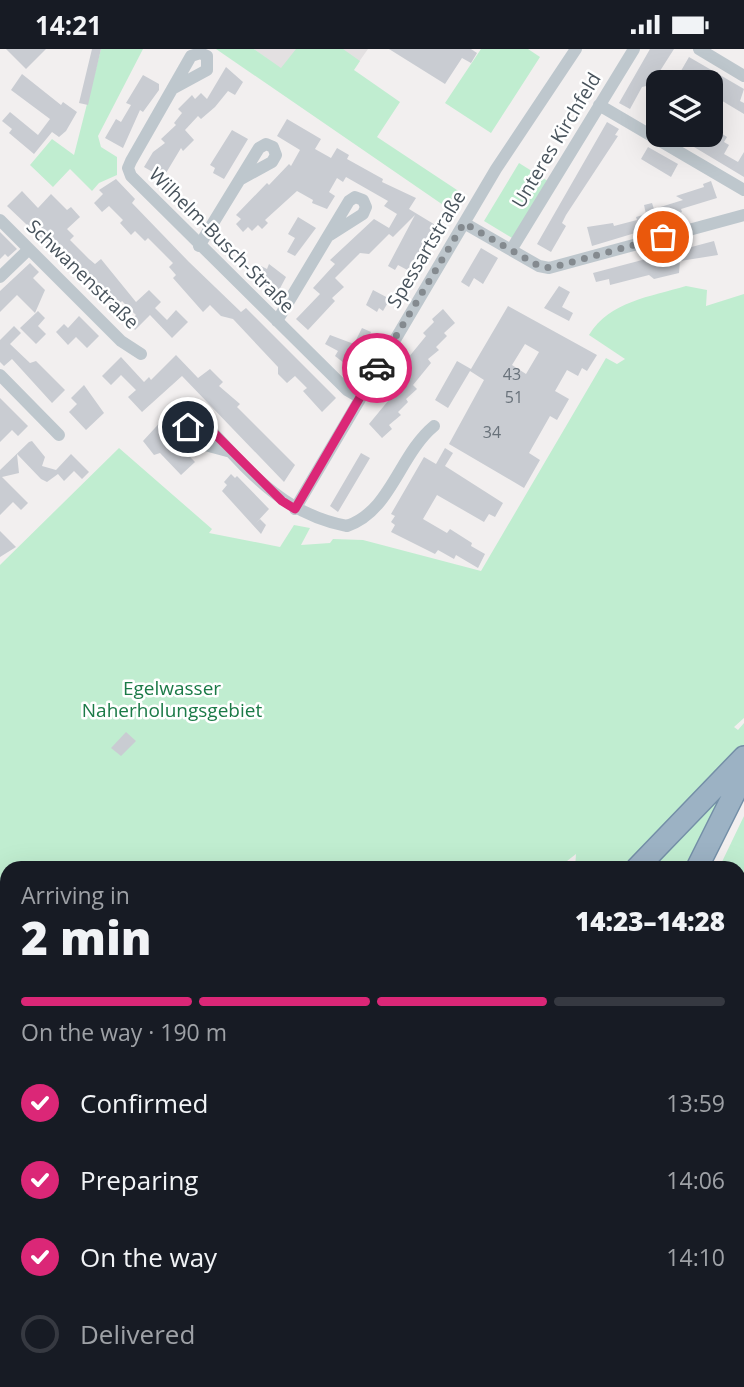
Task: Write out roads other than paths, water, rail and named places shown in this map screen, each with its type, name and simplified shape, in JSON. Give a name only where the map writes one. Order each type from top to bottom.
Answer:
[{"type":"highway","points":[[644,861],[744,757]]},
{"type":"highway","points":[[700,861],[744,774]]},
{"type":"highway","points":[[715,861],[744,803]]},
{"type":"street","name":"Spessartstraße","points":[[295,509],[464,223],[576,49]]},
{"type":"street","name":"Unteres Kirchfeld","points":[[511,250],[634,49]]},
{"type":"street","points":[[699,49],[744,76]]},
{"type":"street","name":"Wilhelm-Busch-Straße","points":[[173,89],[128,168],[131,176],[347,390],[359,397]]},
{"type":"street","points":[[599,105],[744,190]]},
{"type":"street","points":[[199,246],[241,179]]},
{"type":"street","points":[[464,223],[539,266],[556,268],[744,215]]},
{"type":"street","name":"Schwanenstraße","points":[[0,220],[121,341],[141,354]]},
{"type":"street","points":[[277,321],[330,235]]},
{"type":"street","points":[[0,277],[29,249]]},
{"type":"street","points":[[0,375],[59,435]]},
{"type":"street","points":[[231,451],[282,501],[327,523],[347,527],[374,512],[418,439],[434,426]]},
{"type":"park label","name":"Egelwasser Naherholungsgebiet","points":[[172,699]]}]
